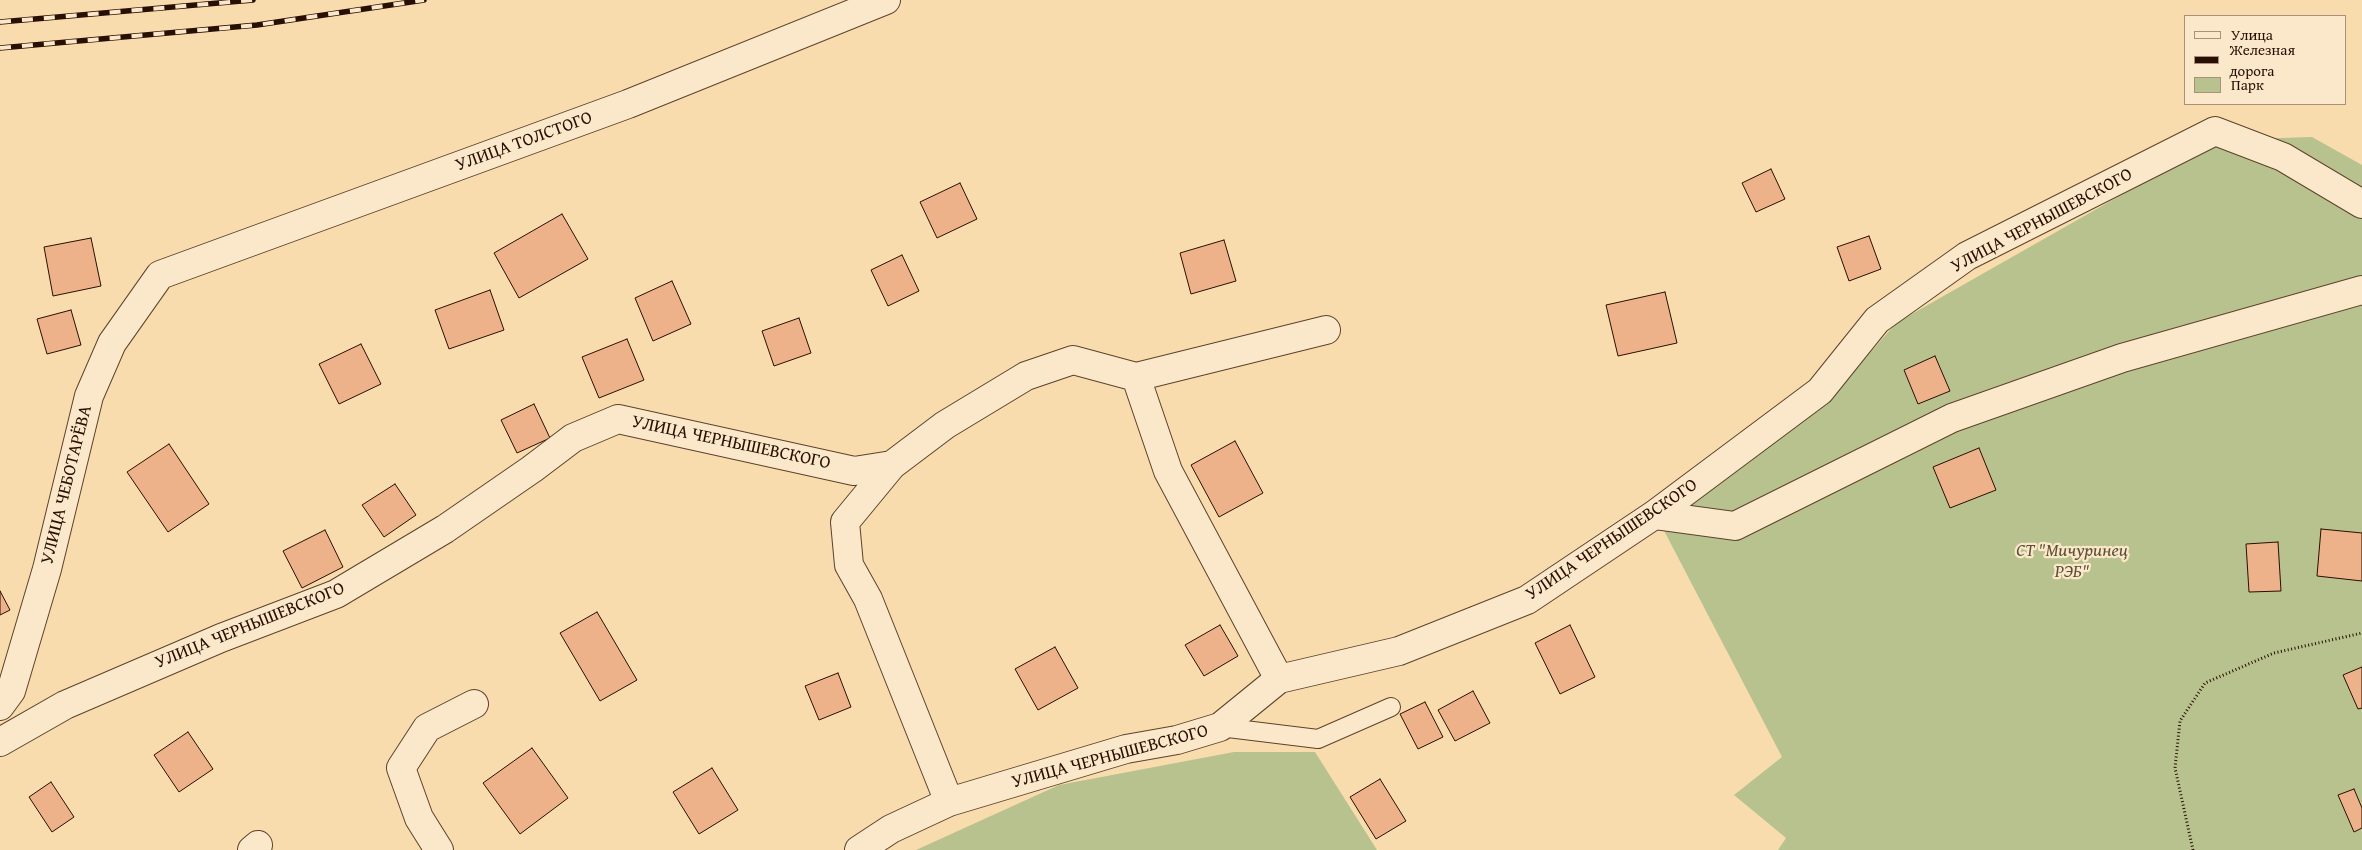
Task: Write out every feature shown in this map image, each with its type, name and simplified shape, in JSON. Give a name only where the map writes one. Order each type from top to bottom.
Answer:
[{"type":"street","name":"УЛИЦА ТОЛСТОГО","points":[[160,275],[628,104],[886,0]]},
{"type":"street","name":"УЛИЦА ЧЕРНЫШЕВСКОГО","points":[[859,850],[891,829],[949,802],[1126,749],[1177,740],[1220,727],[1279,679],[1399,651],[1527,600],[1654,515],[1820,390],[1877,320],[1967,256],[2215,131],[2283,157],[2362,204]]},
{"type":"street","name":"УЛИЦА ЧЕБОТАРЁВА","points":[[0,706],[11,691],[47,569],[89,396],[112,343],[160,275]]},
{"type":"street","points":[[1654,515],[1735,526],[1952,418],[2122,358],[2362,290]]},
{"type":"street","name":"УЛИЦА ЧЕРНЫШЕВСКОГО","points":[[0,742],[65,704],[220,638],[336,594],[445,529],[532,469],[573,438],[618,419],[854,470],[892,465],[945,425],[1026,376],[1073,360],[1136,377],[1326,330]]},
{"type":"street","points":[[1136,377],[1168,471],[1279,679]]},
{"type":"street","points":[[892,465],[845,522],[849,565],[868,599],[949,802]]},
{"type":"street","points":[[439,850],[419,818],[401,768],[427,728],[474,704]]},
{"type":"lane","points":[[1220,727],[1318,739],[1391,706]]},
{"type":"path","points":[[2193,850],[2174,768],[2180,721],[2205,683],[2274,653],[2362,633]]},
{"type":"green space","name":"СТ \"Мичуринец РЭБ\"","points":[[2312,137],[2362,165],[2362,850],[1778,850],[1786,838],[1734,795],[1782,757],[1659,521],[1824,406],[1896,323],[2218,140]]},
{"type":"green space","points":[[1234,752],[1315,752],[1377,850],[916,850],[1059,785]]},
{"type":"building","points":[[1771,169],[1785,199],[1756,212],[1742,183]]},
{"type":"building","points":[[960,183],[977,219],[937,238],[920,202]]},
{"type":"building","points":[[562,214],[588,259],[519,298],[494,253]]},
{"type":"building","points":[[1869,236],[1881,269],[1849,281],[1837,247]]},
{"type":"building","points":[[91,238],[101,286],[53,296],[44,247]]},
{"type":"building","points":[[1224,240],[1236,281],[1191,294],[1180,253]]},
{"type":"building","points":[[902,255],[919,291],[888,306],[871,270]]},
{"type":"building","points":[[672,281],[691,324],[653,341],[635,298]]},
{"type":"building","points":[[490,290],[504,330],[449,349],[435,310]]},
{"type":"building","points":[[1665,292],[1677,343],[1618,356],[1606,305]]},
{"type":"building","points":[[71,310],[81,345],[47,354],[37,319]]},
{"type":"building","points":[[799,318],[811,353],[774,366],[762,331]]},
{"type":"building","points":[[627,339],[644,380],[599,398],[582,357]]},
{"type":"building","points":[[361,344],[381,384],[339,404],[319,364]]},
{"type":"building","points":[[1935,356],[1950,391],[1918,404],[1904,370]]},
{"type":"building","points":[[534,404],[550,438],[517,453],[501,420]]},
{"type":"building","points":[[1235,441],[1263,493],[1219,517],[1191,465]]},
{"type":"building","points":[[169,444],[209,504],[168,532],[127,472]]},
{"type":"building","points":[[1979,448],[1996,490],[1950,508],[1933,467]]},
{"type":"building","points":[[395,484],[416,515],[384,537],[362,505]]},
{"type":"building","points":[[2321,529],[2362,533],[2362,581],[2317,576]]},
{"type":"building","points":[[325,530],[343,567],[302,588],[283,551]]},
{"type":"building","points":[[2278,542],[2281,591],[2249,592],[2246,544]]},
{"type":"building","points":[[0,591],[10,610],[0,615]]},
{"type":"building","points":[[597,612],[637,680],[600,701],[560,633]]},
{"type":"building","points":[[1220,625],[1238,656],[1204,676],[1185,645]]},
{"type":"building","points":[[1570,625],[1595,677],[1560,694],[1535,643]]},
{"type":"building","points":[[1055,647],[1078,688],[1038,710],[1015,669]]},
{"type":"building","points":[[2362,667],[2362,708],[2358,709],[2343,675]]},
{"type":"building","points":[[838,673],[851,707],[819,720],[805,686]]},
{"type":"building","points":[[1473,691],[1490,723],[1455,741],[1438,710]]},
{"type":"building","points":[[1425,702],[1443,737],[1418,749],[1400,714]]},
{"type":"building","points":[[188,732],[213,769],[179,792],[154,755]]},
{"type":"building","points":[[532,748],[568,798],[520,834],[483,783]]},
{"type":"building","points":[[712,768],[738,810],[699,834],[673,792]]},
{"type":"building","points":[[1380,779],[1406,821],[1376,839],[1350,797]]},
{"type":"building","points":[[51,782],[74,817],[52,832],[29,797]]},
{"type":"building","points":[[2354,789],[2362,808],[2362,828],[2354,832],[2338,795]]},
{"type":"railway","points":[[0,22],[253,0]]},
{"type":"railway","points":[[0,48],[257,25],[424,0]]}]
